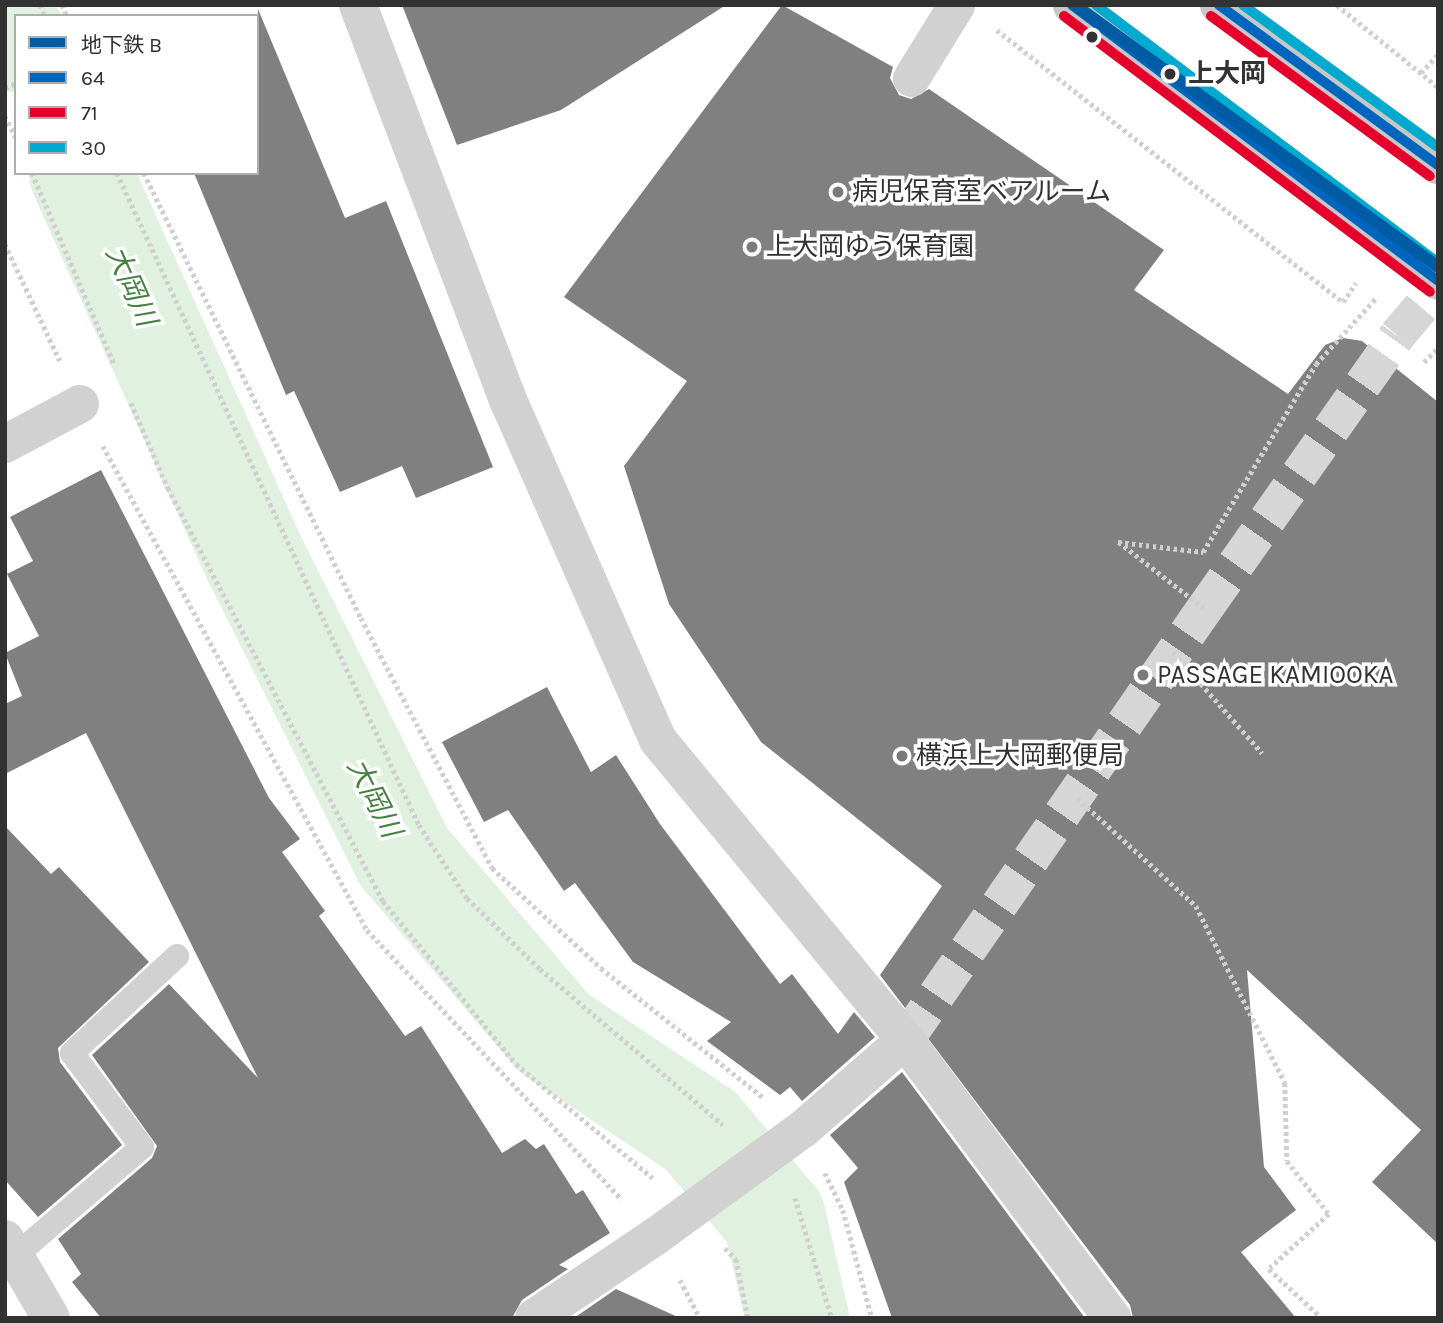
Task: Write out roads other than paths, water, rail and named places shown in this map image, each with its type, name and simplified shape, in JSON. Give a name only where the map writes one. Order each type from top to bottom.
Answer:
[{"type":"main road","points":[[1072,5],[1438,281]]},
{"type":"main road","points":[[1219,5],[1438,165]]},
{"type":"street","points":[[358,5],[508,400],[658,740],[905,1040],[1112,1318]]},
{"type":"street","points":[[911,78],[972,13]]},
{"type":"street","points":[[5,444],[80,404]]},
{"type":"street","points":[[534,1318],[656,1236],[803,1129],[905,1040]]},
{"type":"street","points":[[10,1247],[51,1318]]},
{"type":"lane","points":[[10,1247],[142,1147],[72,1053],[177,956]]},
{"type":"waterway","name":"大岡川","points":[[5,19],[14,36]]},
{"type":"waterway","name":"大岡川","points":[[81,175],[255,560],[404,857],[554,1033],[700,1130],[774,1218],[797,1318]]},
{"type":"tunnel","points":[[905,1040],[1397,335],[1438,287]]},
{"type":"metro line","name":"B","points":[[1075,5],[1438,267]]},
{"type":"place","name":"上大岡","points":[[1170,74]]},
{"type":"place","name":"病児保育室ベアルーム","points":[[838,192]]},
{"type":"place","name":"上大岡ゆう保育園","points":[[752,247]]},
{"type":"place","name":"PASSAGE KAMIOOKA","points":[[1143,675]]},
{"type":"place","name":"横浜上大岡郵便局","points":[[902,756]]}]
